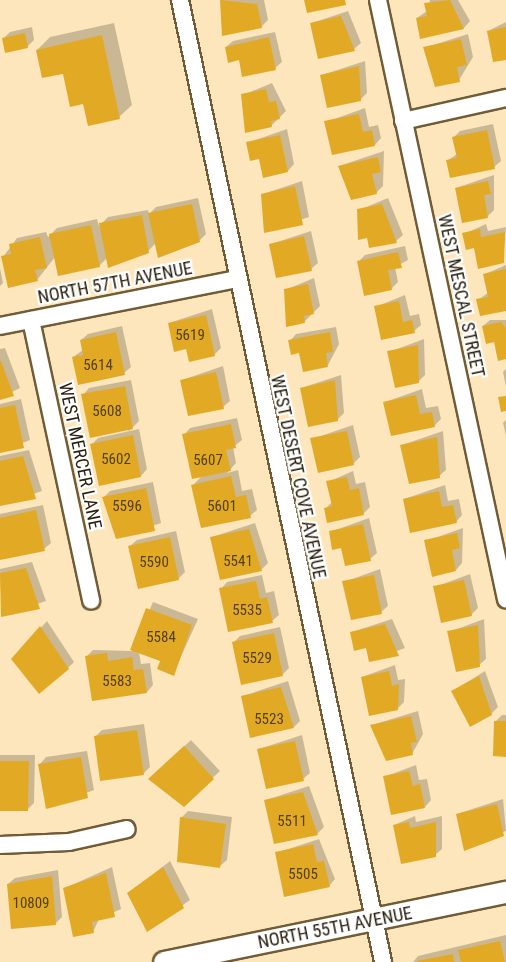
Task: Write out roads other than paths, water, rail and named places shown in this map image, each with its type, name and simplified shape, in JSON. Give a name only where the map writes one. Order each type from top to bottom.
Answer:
[{"type":"street","name":"WEST DESERT COVE AVENUE","points":[[180,0],[382,962]]},
{"type":"street","name":"WEST MESCAL STREET","points":[[378,0],[506,599]]},
{"type":"street","points":[[403,121],[506,98]]},
{"type":"street","name":"NORTH 57TH AVENUE","points":[[0,326],[237,279]]},
{"type":"street","name":"WEST MERCER LANE","points":[[31,320],[91,601]]},
{"type":"street","points":[[0,845],[69,842],[127,829]]},
{"type":"street","name":"NORTH 55TH AVENUE","points":[[164,962],[506,892]]}]
